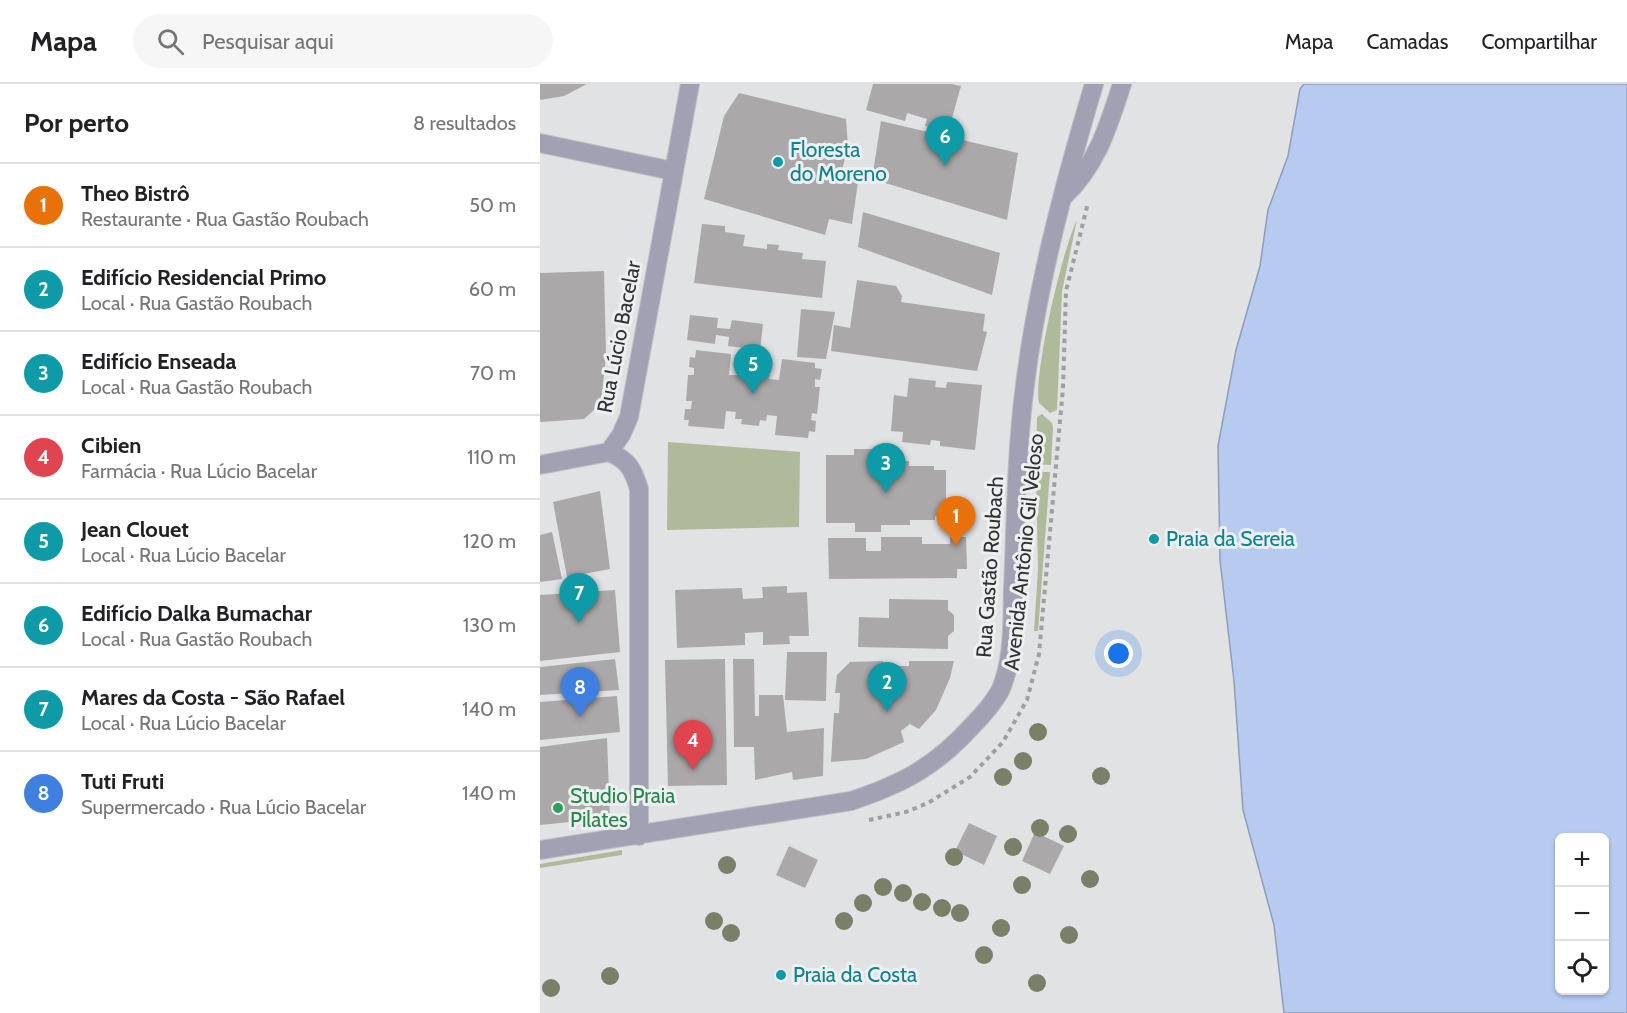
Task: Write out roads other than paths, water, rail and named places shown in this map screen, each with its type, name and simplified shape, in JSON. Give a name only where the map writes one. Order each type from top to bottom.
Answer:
[{"type":"street","name":"Rua Lúcio Bacelar","points":[[609,452],[621,435],[629,417],[690,84]]},
{"type":"street","name":"Rua Gastão Roubach","points":[[639,836],[850,801],[885,789],[921,772],[952,749],[1000,690],[1011,649],[1023,395],[1032,335],[1062,198],[1094,84]]},
{"type":"street","points":[[1062,198],[1085,174],[1094,160],[1122,84]]},
{"type":"street","points":[[540,143],[673,171]]},
{"type":"street","points":[[540,465],[609,452],[626,459],[634,471],[639,489],[639,836],[540,850]]},
{"type":"water","points":[[1304,84],[1627,84],[1627,1013],[1284,1013],[1274,925],[1243,810],[1234,681],[1220,560],[1218,446],[1236,350],[1260,266],[1268,210],[1288,156],[1300,89]]},
{"type":"place","name":"Floresta do Moreno","points":[[778,162]]},
{"type":"place","name":"Edifício Dalka Bumachar","points":[[945,166]]},
{"type":"place","name":"Jean Clouet","points":[[753,394]]},
{"type":"place","name":"Edifício Enseada","points":[[886,493]]},
{"type":"place","name":"Praia da Sereia","points":[[1154,539]]},
{"type":"place","name":"Theo Bistrô","points":[[956,546]]},
{"type":"place","name":"Mares da Costa - São Rafael","points":[[579,623]]},
{"type":"place","name":"Edifício Residencial Primo","points":[[887,712]]},
{"type":"place","name":"Tuti Fruti","points":[[580,717]]},
{"type":"place","name":"Cibien","points":[[693,770]]},
{"type":"place","name":"Studio Praia Pilates","points":[[558,808]]},
{"type":"place","name":"Praia da Costa","points":[[781,975]]}]
